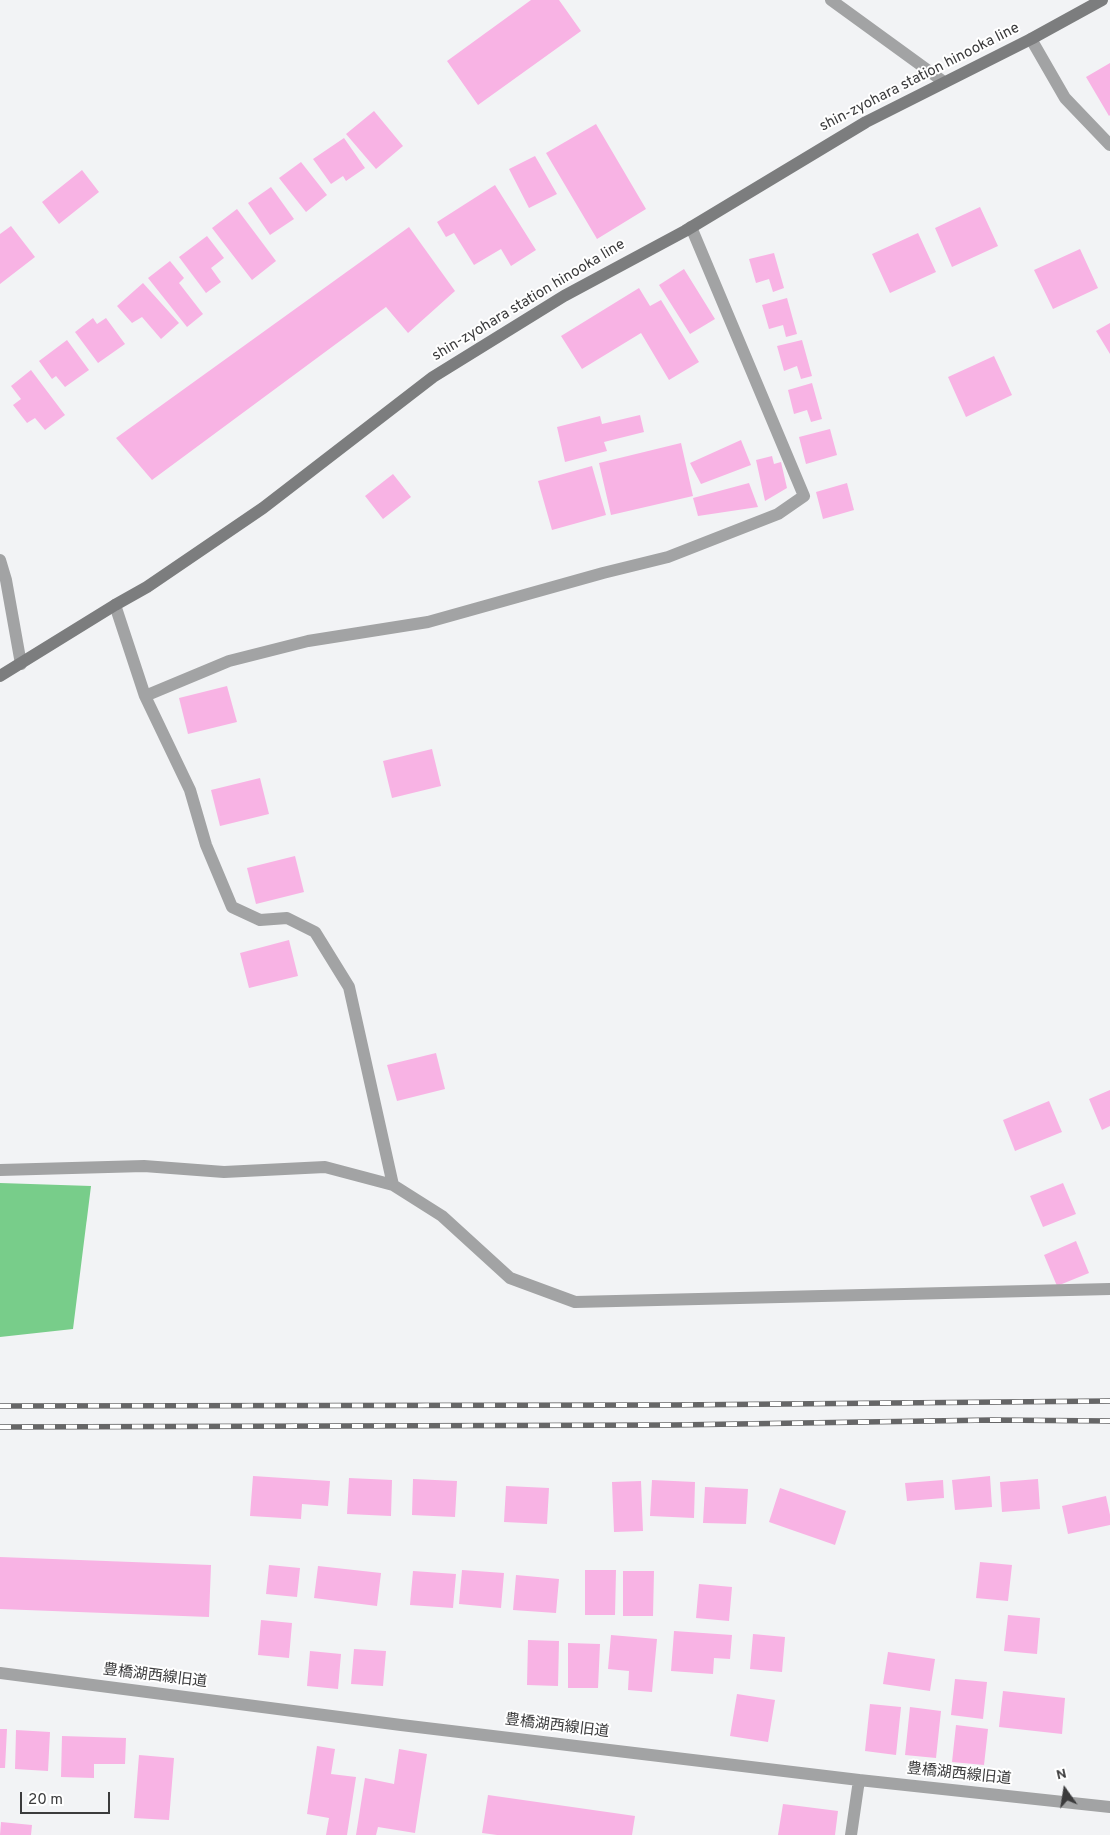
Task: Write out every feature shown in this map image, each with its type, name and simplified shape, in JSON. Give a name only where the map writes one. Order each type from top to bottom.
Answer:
[{"type":"main road","name":"shin-zyohara station hinooka line","points":[[0,676],[115,605],[147,588],[263,508],[433,377],[564,296],[691,227],[866,122],[1031,39],[1102,0]]},
{"type":"street","points":[[831,0],[944,82]]},
{"type":"street","points":[[1031,39],[1065,98],[1110,145]]},
{"type":"street","points":[[145,696],[229,661],[308,641],[428,622],[668,557],[778,514],[804,496],[691,227]]},
{"type":"street","points":[[0,560],[6,580],[21,664]]},
{"type":"street","points":[[115,605],[145,696],[190,790],[206,844],[232,907],[260,920],[287,918],[315,932],[349,987],[393,1185]]},
{"type":"street","points":[[0,1170],[144,1166],[224,1172],[325,1167],[393,1185],[442,1216],[510,1278],[575,1302],[1110,1289]]},
{"type":"street","name":"豊橋湖西線旧道","points":[[0,1673],[401,1725],[859,1780],[1110,1807]]},
{"type":"street","points":[[851,1835],[859,1780]]},
{"type":"green space","points":[[0,1183],[91,1186],[73,1329],[0,1337]]},
{"type":"building","points":[[531,0],[559,0],[581,31],[478,105],[447,61]]},
{"type":"building","points":[[1110,63],[1110,115],[1109,116],[1086,77]]},
{"type":"building","points":[[374,111],[403,146],[376,169],[346,134]]},
{"type":"building","points":[[596,124],[646,209],[597,239],[546,153]]},
{"type":"building","points":[[344,138],[365,168],[346,181],[343,176],[331,184],[313,159]]},
{"type":"building","points":[[535,156],[557,194],[529,208],[509,169]]},
{"type":"building","points":[[301,162],[327,195],[306,212],[279,178]]},
{"type":"building","points":[[82,170],[99,192],[59,224],[42,202]]},
{"type":"building","points":[[495,185],[536,250],[511,266],[501,249],[474,265],[454,233],[446,237],[437,222]]},
{"type":"building","points":[[271,187],[294,219],[270,235],[248,203]]},
{"type":"building","points":[[980,207],[998,246],[952,267],[935,228]]},
{"type":"building","points":[[237,209],[276,261],[252,280],[212,228]]},
{"type":"building","points":[[11,226],[35,257],[0,284],[0,234]]},
{"type":"building","points":[[409,227],[455,291],[408,333],[386,307],[152,480],[116,438]]},
{"type":"building","points":[[918,233],[936,272],[890,293],[872,254]]},
{"type":"building","points":[[207,236],[224,258],[211,268],[221,282],[206,293],[179,257]]},
{"type":"building","points":[[1080,249],[1098,288],[1053,309],[1034,270]]},
{"type":"building","points":[[774,253],[784,288],[773,292],[769,279],[756,283],[749,259]]},
{"type":"building","points":[[170,261],[184,278],[179,283],[203,314],[187,327],[148,278]]},
{"type":"building","points":[[684,269],[715,319],[690,334],[659,285]]},
{"type":"building","points":[[143,283],[179,323],[161,339],[142,317],[132,323],[117,306]]},
{"type":"building","points":[[639,288],[650,306],[661,300],[699,362],[669,380],[641,333],[582,369],[561,336]]},
{"type":"building","points":[[787,298],[797,334],[786,337],[783,325],[769,329],[762,305]]},
{"type":"building","points":[[93,318],[97,324],[106,318],[125,344],[98,363],[75,332]]},
{"type":"building","points":[[1110,323],[1110,354],[1096,331]]},
{"type":"building","points":[[67,340],[89,370],[65,387],[56,376],[52,379],[39,361]]},
{"type":"building","points":[[802,340],[812,376],[801,379],[797,366],[784,371],[777,346]]},
{"type":"building","points":[[994,356],[1012,395],[966,417],[948,377]]},
{"type":"building","points":[[31,370],[65,415],[45,430],[35,418],[27,423],[13,405],[21,399],[11,386]]},
{"type":"building","points":[[812,383],[822,419],[811,422],[807,410],[794,414],[788,390]]},
{"type":"building","points":[[640,415],[644,432],[604,442],[607,451],[565,462],[557,427],[600,416],[602,424]]},
{"type":"building","points":[[830,429],[837,455],[806,464],[799,437]]},
{"type":"building","points":[[741,440],[751,465],[701,484],[690,463]]},
{"type":"building","points":[[681,443],[693,496],[611,515],[599,463]]},
{"type":"building","points":[[772,456],[774,464],[781,462],[787,488],[765,501],[756,460]]},
{"type":"building","points":[[592,466],[606,515],[552,530],[538,481]]},
{"type":"building","points":[[393,474],[411,497],[383,519],[365,496]]},
{"type":"building","points":[[749,483],[758,507],[698,516],[693,498]]},
{"type":"building","points":[[847,483],[854,510],[823,519],[816,492]]},
{"type":"building","points":[[227,686],[237,722],[188,734],[179,698]]},
{"type":"building","points":[[432,749],[441,786],[392,798],[383,761]]},
{"type":"building","points":[[260,778],[269,814],[220,826],[211,790]]},
{"type":"building","points":[[295,856],[304,892],[256,904],[247,868]]},
{"type":"building","points":[[289,940],[298,976],[249,988],[240,953]]},
{"type":"building","points":[[436,1053],[445,1089],[397,1101],[387,1065]]},
{"type":"building","points":[[1110,1090],[1110,1126],[1102,1130],[1089,1099]]},
{"type":"building","points":[[1049,1101],[1062,1132],[1015,1151],[1003,1120]]},
{"type":"building","points":[[1063,1183],[1076,1214],[1043,1227],[1030,1196]]},
{"type":"building","points":[[1076,1241],[1089,1273],[1057,1286],[1044,1255]]},
{"type":"building","points":[[253,1476],[330,1481],[328,1506],[302,1504],[301,1519],[250,1516]]},
{"type":"building","points":[[990,1476],[992,1507],[955,1510],[952,1480]]},
{"type":"building","points":[[349,1478],[392,1480],[391,1516],[347,1514]]},
{"type":"building","points":[[413,1479],[457,1481],[455,1517],[412,1515]]},
{"type":"building","points":[[1038,1479],[1040,1509],[1002,1512],[1000,1482]]},
{"type":"building","points":[[652,1480],[695,1482],[694,1518],[650,1516]]},
{"type":"building","points":[[943,1480],[944,1498],[907,1501],[905,1483]]},
{"type":"building","points":[[641,1481],[643,1531],[614,1532],[612,1482]]},
{"type":"building","points":[[506,1486],[549,1488],[547,1524],[504,1522]]},
{"type":"building","points":[[705,1487],[748,1489],[746,1524],[703,1523]]},
{"type":"building","points":[[780,1488],[846,1511],[835,1545],[769,1522]]},
{"type":"building","points":[[1106,1496],[1110,1525],[1068,1534],[1062,1506]]},
{"type":"building","points":[[0,1557],[211,1565],[209,1617],[0,1609]]},
{"type":"building","points":[[980,1562],[1012,1565],[1008,1601],[976,1598]]},
{"type":"building","points":[[269,1565],[300,1568],[297,1597],[266,1594]]},
{"type":"building","points":[[318,1566],[381,1573],[377,1606],[314,1598]]},
{"type":"building","points":[[462,1570],[504,1573],[501,1608],[459,1604]]},
{"type":"building","points":[[585,1570],[616,1570],[615,1615],[585,1615]]},
{"type":"building","points":[[413,1571],[456,1574],[453,1608],[410,1605]]},
{"type":"building","points":[[623,1571],[654,1571],[653,1616],[623,1616]]},
{"type":"building","points":[[516,1575],[559,1579],[556,1613],[513,1610]]},
{"type":"building","points":[[699,1584],[732,1587],[729,1621],[696,1618]]},
{"type":"building","points":[[1008,1615],[1040,1618],[1037,1654],[1004,1651]]},
{"type":"building","points":[[261,1620],[292,1623],[289,1658],[258,1655]]},
{"type":"building","points":[[674,1631],[732,1635],[730,1659],[714,1658],[713,1674],[671,1671]]},
{"type":"building","points":[[753,1634],[785,1637],[782,1672],[750,1669]]},
{"type":"building","points":[[611,1635],[657,1639],[652,1692],[628,1690],[629,1671],[608,1669]]},
{"type":"building","points":[[528,1640],[559,1641],[558,1686],[527,1685]]},
{"type":"building","points":[[568,1643],[600,1644],[598,1688],[568,1688]]},
{"type":"building","points":[[354,1649],[386,1651],[383,1686],[351,1684]]},
{"type":"building","points":[[310,1651],[341,1654],[338,1689],[307,1686]]},
{"type":"building","points":[[888,1652],[935,1659],[930,1691],[883,1684]]},
{"type":"building","points":[[955,1679],[987,1682],[983,1719],[951,1715]]},
{"type":"building","points":[[1003,1691],[1065,1698],[1062,1734],[999,1727]]},
{"type":"building","points":[[737,1694],[775,1700],[768,1742],[730,1736]]},
{"type":"building","points":[[870,1704],[901,1707],[896,1755],[865,1751]]},
{"type":"building","points":[[910,1707],[941,1711],[936,1758],[905,1755]]},
{"type":"building","points":[[956,1725],[988,1729],[984,1765],[952,1762]]},
{"type":"building","points":[[0,1729],[7,1729],[5,1768],[0,1768]]},
{"type":"building","points":[[16,1730],[50,1732],[48,1771],[15,1769]]},
{"type":"building","points":[[62,1736],[126,1738],[125,1764],[94,1764],[94,1778],[61,1777]]},
{"type":"building","points":[[317,1746],[335,1749],[331,1774],[356,1777],[347,1835],[326,1835],[329,1818],[307,1814]]},
{"type":"building","points":[[399,1749],[427,1754],[415,1833],[378,1827],[376,1835],[356,1835],[365,1778],[394,1784]]},
{"type":"building","points":[[139,1755],[174,1758],[169,1820],[134,1818]]},
{"type":"building","points":[[488,1795],[635,1816],[632,1835],[497,1835],[482,1833]]},
{"type":"building","points":[[783,1804],[838,1811],[835,1835],[778,1835]]},
{"type":"building","points":[[1,1822],[32,1825],[31,1835],[0,1835]]},
{"type":"railway","points":[[0,1406],[674,1405],[1110,1401]]},
{"type":"railway","points":[[0,1427],[674,1425],[992,1420],[1110,1421]]}]
